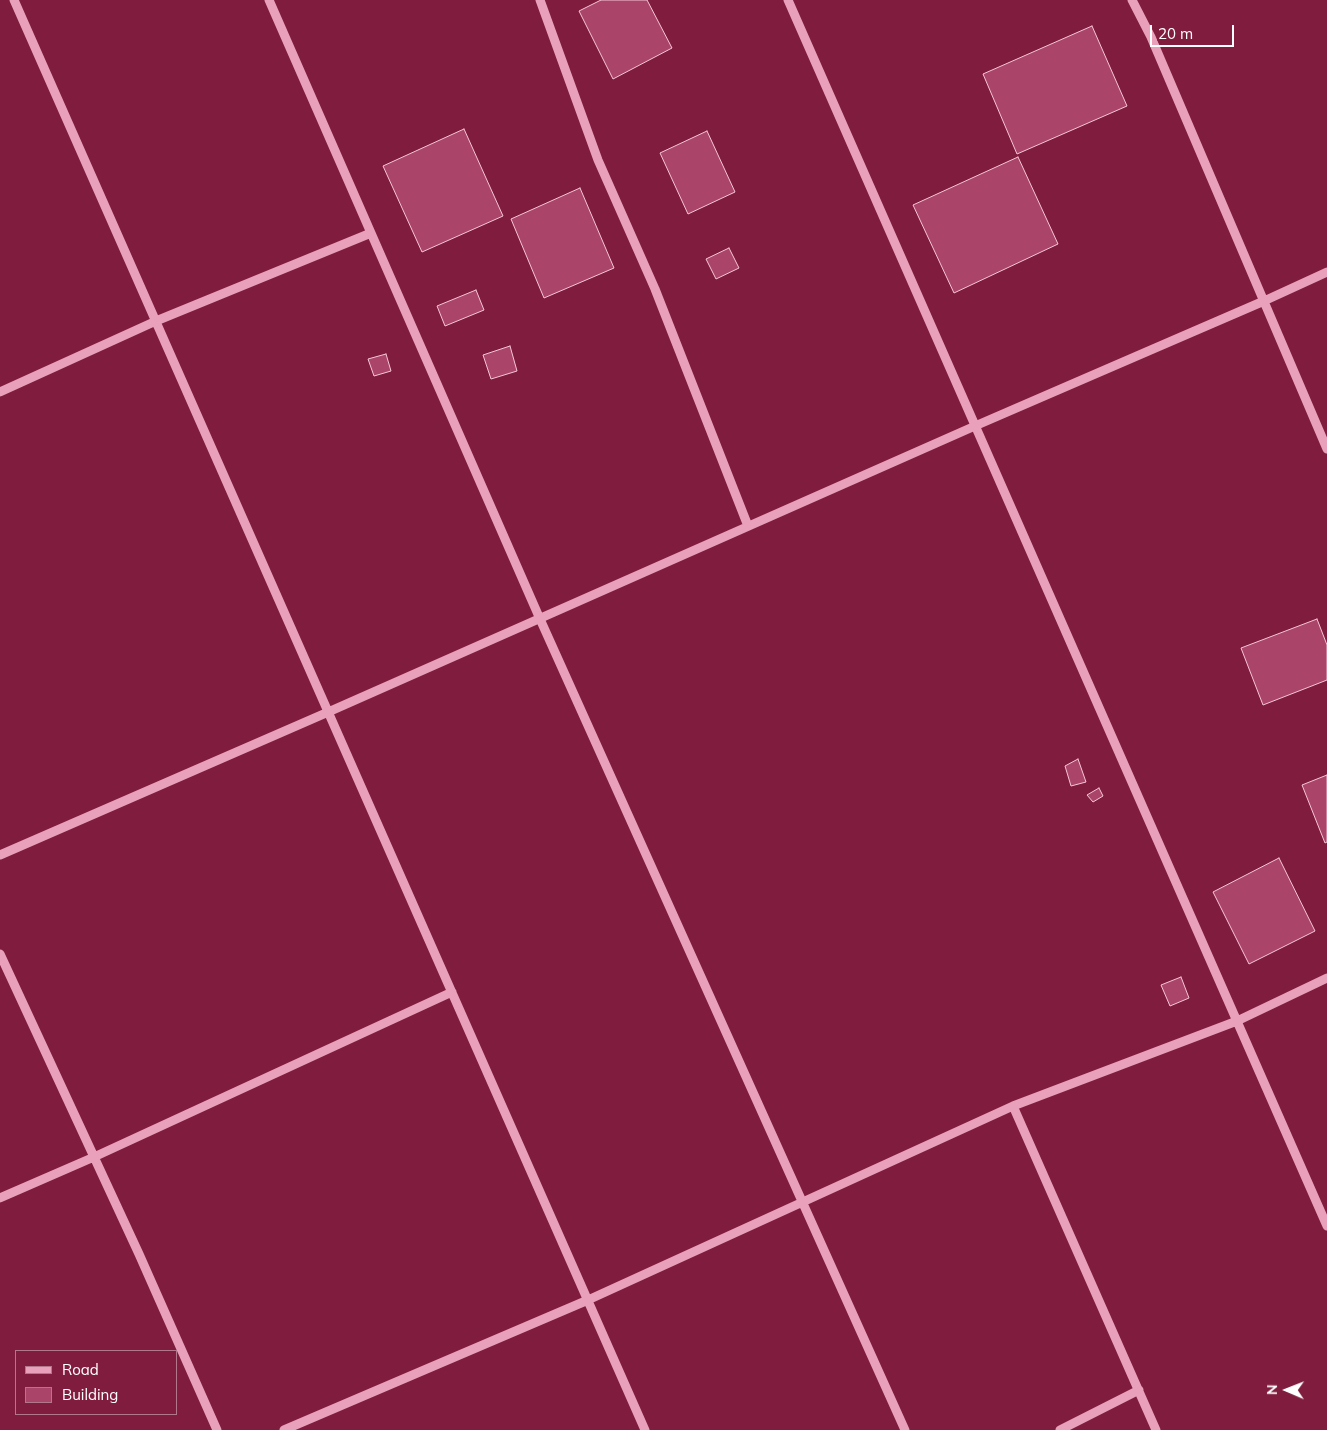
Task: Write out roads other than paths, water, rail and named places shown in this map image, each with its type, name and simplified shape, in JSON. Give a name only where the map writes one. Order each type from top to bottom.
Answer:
[{"type":"street","points":[[14,0],[645,1430]]},
{"type":"street","points":[[269,0],[540,619],[905,1430]]},
{"type":"street","points":[[540,0],[598,160],[655,289],[748,526]]},
{"type":"street","points":[[788,0],[1327,1226]]},
{"type":"street","points":[[1132,0],[1151,37],[1327,449]]},
{"type":"street","points":[[0,392],[156,320],[372,233]]},
{"type":"street","points":[[0,855],[1327,272]]},
{"type":"street","points":[[0,954],[139,1254],[217,1430]]},
{"type":"street","points":[[284,1430],[588,1300],[1013,1106],[1237,1021],[1327,978]]},
{"type":"street","points":[[0,1198],[94,1157],[452,992]]},
{"type":"street","points":[[1013,1106],[1156,1430]]},
{"type":"street","points":[[1060,1430],[1139,1390]]}]
